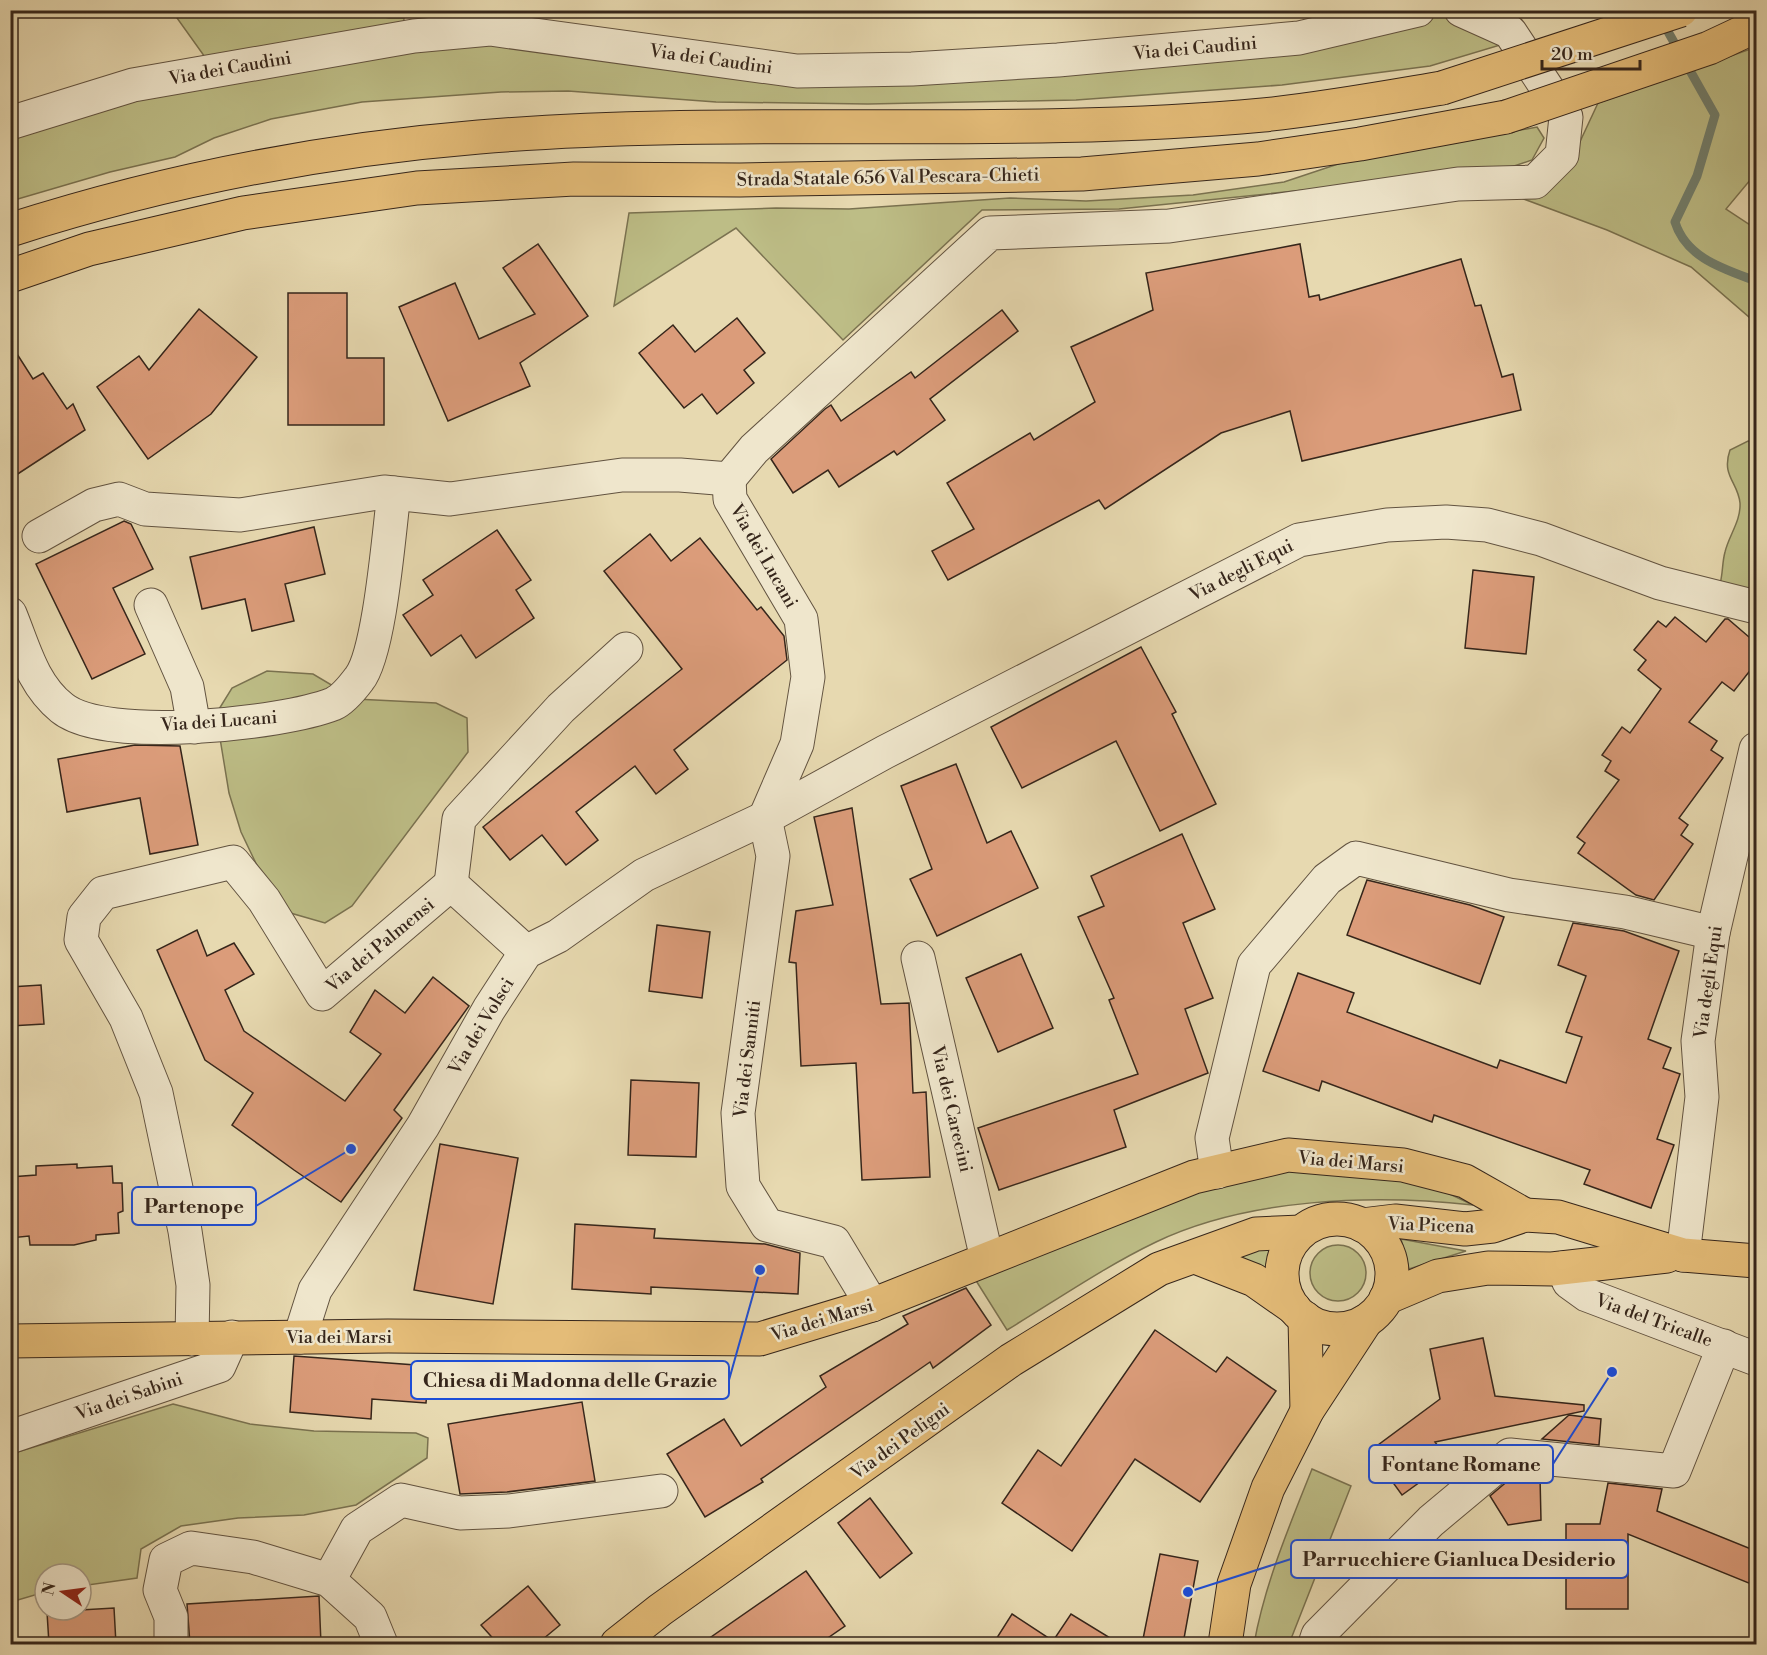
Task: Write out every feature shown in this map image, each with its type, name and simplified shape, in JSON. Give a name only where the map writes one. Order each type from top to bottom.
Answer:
[{"type":"main road","points":[[10,230],[111,199],[215,175],[309,158],[479,137],[575,131],[746,127],[1113,124],[1263,115],[1347,105],[1442,88],[1681,10]]},
{"type":"main road","name":"Strada Statale 656 Val Pescara-Chieti","points":[[10,276],[89,249],[243,213],[417,188],[574,179],[740,180],[1082,174],[1258,159],[1360,144],[1506,117],[1710,48],[1756,26]]},
{"type":"main road","name":"Via dei Marsi","points":[[10,1341],[232,1337],[760,1339],[872,1305],[1194,1177],[1288,1155],[1403,1165],[1465,1181],[1525,1215]]},
{"type":"main road","name":"Via Picena","points":[[1362,1225],[1395,1221],[1465,1229],[1493,1226],[1525,1215],[1558,1217],[1683,1254],[1756,1261]]},
{"type":"main road","points":[[1225,1644],[1234,1584],[1268,1488],[1306,1411],[1376,1309],[1391,1282],[1391,1265],[1386,1248],[1376,1234],[1347,1219],[1331,1219],[1315,1223],[1301,1232],[1290,1245],[1284,1260],[1284,1285],[1300,1313],[1306,1411]]},
{"type":"main road","points":[[1563,1268],[1573,1262],[1579,1252],[1580,1240],[1577,1230],[1569,1222]]},
{"type":"main road","name":"Via dei Peligni","points":[[617,1644],[660,1610],[1011,1360],[1159,1269],[1256,1234],[1301,1232]]},
{"type":"main road","name":"Via Picena","points":[[1376,1309],[1438,1276],[1488,1268],[1563,1268],[1683,1254]]},
{"type":"main road","points":[[1195,1257],[1254,1280],[1319,1326],[1351,1327],[1376,1309]]},
{"type":"street","name":"Via dei Caudini","points":[[10,123],[133,85],[415,23],[490,29],[797,71],[912,69],[1058,60],[1311,23],[1418,10]]},
{"type":"street","points":[[729,479],[754,449],[990,233],[1169,226],[1458,184],[1535,182],[1562,155],[1566,117],[1510,32],[1461,10]]},
{"type":"street","name":"Via dei Lucani","points":[[39,536],[94,505],[119,499],[145,509],[240,516],[384,492],[450,499],[622,475],[680,475],[729,479],[730,499],[801,619],[808,677],[797,744],[765,818]]},
{"type":"street","name":"Via dei Lucani","points":[[10,614],[36,682],[63,710],[110,726],[194,727],[267,721],[335,703],[361,677],[373,645],[394,493]]},
{"type":"street","name":"Via degli Equi","points":[[765,818],[885,752],[1299,540],[1387,525],[1446,522],[1487,525],[1541,539],[1660,583],[1756,607]]},
{"type":"street","points":[[151,605],[187,687],[194,727]]},
{"type":"street","points":[[451,884],[459,819],[561,708],[626,649]]},
{"type":"street","name":"Via degli Equi","points":[[1683,1254],[1702,1097],[1698,1041],[1713,933],[1756,749]]},
{"type":"street","points":[[526,952],[558,936],[644,874],[765,818]]},
{"type":"street","name":"Via dei Sanniti","points":[[765,818],[773,856],[738,1113],[743,1186],[767,1225],[834,1242],[872,1305]]},
{"type":"street","points":[[1217,1172],[1212,1138],[1254,965],[1326,879],[1356,858],[1509,896],[1625,912],[1713,933]]},
{"type":"street","name":"Via dei Palmensi","points":[[192,1339],[193,1285],[156,1093],[126,1018],[81,940],[84,917],[103,893],[232,862],[264,900],[322,994],[451,884],[526,952]]},
{"type":"street","name":"Via dei Volsci","points":[[300,1337],[315,1290],[423,1126],[489,1009],[526,952]]},
{"type":"street","name":"Via dei Carecini","points":[[918,958],[987,1259]]},
{"type":"street","name":"Via del Tricalle","points":[[1563,1268],[1569,1282],[1587,1295],[1756,1359]]},
{"type":"street","name":"Via dei Sabini","points":[[10,1437],[219,1366],[232,1337]]},
{"type":"street","points":[[1314,1644],[1318,1635],[1431,1521],[1510,1455],[1674,1471],[1724,1346]]},
{"type":"street","points":[[329,1580],[357,1529],[401,1500],[460,1513],[509,1511],[661,1491]]},
{"type":"street","points":[[171,1644],[171,1617],[159,1590],[166,1560],[191,1548],[253,1557],[329,1580],[370,1617],[381,1644]]},
{"type":"green space","points":[[172,11],[360,11],[389,18],[404,18],[403,33],[212,67]]},
{"type":"green space","points":[[1443,11],[1463,11],[1527,37],[1430,66],[1282,85],[1076,100],[868,104],[716,102],[568,91],[501,92],[362,102],[271,119],[214,138],[175,157],[110,172],[11,201],[11,129],[102,101],[453,39],[741,76],[1387,25]]},
{"type":"green space","points":[[1756,47],[1756,173],[1726,209],[1756,229],[1756,323],[1691,267],[1607,230],[1521,198],[1577,148],[1598,103]]},
{"type":"green space","points":[[1537,127],[1544,138],[1532,160],[1502,170],[1119,209],[982,210],[843,340],[736,228],[614,306],[629,213],[776,208],[849,209],[1010,198],[1086,201],[1193,195],[1284,182],[1341,163]]},
{"type":"green space","points":[[1748,441],[1756,445],[1756,592],[1720,584],[1725,552],[1740,510],[1739,496],[1727,466],[1728,459],[1730,450]]},
{"type":"green space","points":[[267,671],[313,674],[355,699],[436,703],[467,718],[468,752],[352,906],[325,923],[287,912],[261,874],[241,832],[229,793],[216,714],[232,688]]},
{"type":"green space","points":[[1288,1167],[1418,1179],[1473,1205],[1353,1200],[1270,1208],[1230,1216],[1192,1227],[1156,1242],[1099,1273],[1007,1330],[975,1279],[1139,1208]]},
{"type":"green space","points":[[1401,1239],[1466,1251],[1409,1269]]},
{"type":"green space","points":[[1338,1245],[1349,1247],[1358,1253],[1364,1262],[1366,1273],[1364,1284],[1358,1293],[1349,1299],[1338,1301],[1327,1299],[1318,1293],[1312,1284],[1310,1273],[1312,1262],[1318,1253],[1327,1247]]},
{"type":"green space","points":[[1276,1246],[1268,1275],[1227,1251]]},
{"type":"green space","points":[[173,1404],[250,1424],[314,1431],[416,1433],[428,1438],[427,1458],[356,1505],[304,1515],[238,1518],[181,1526],[141,1549],[137,1578],[93,1584],[93,1562],[33,1562],[33,1596],[11,1602],[11,1454]]},
{"type":"green space","points":[[1312,1469],[1351,1486],[1289,1644],[1254,1644],[1271,1577]]},
{"type":"building","points":[[538,244],[588,316],[520,363],[530,386],[448,421],[399,307],[455,283],[479,339],[535,314],[503,268]]},
{"type":"building","points":[[1300,244],[1309,297],[1319,295],[1320,300],[1461,259],[1475,306],[1481,305],[1502,377],[1513,374],[1521,410],[1302,461],[1290,411],[1221,433],[1105,509],[1099,500],[948,580],[932,551],[974,529],[947,483],[1030,433],[1034,440],[1095,402],[1071,347],[1153,310],[1146,273]]},
{"type":"building","points":[[288,293],[347,293],[347,358],[384,358],[384,425],[288,425]]},
{"type":"building","points":[[199,309],[257,357],[211,414],[148,459],[97,387],[139,356],[149,370]]},
{"type":"building","points":[[1002,310],[1018,331],[930,399],[945,420],[897,455],[894,451],[839,487],[828,470],[793,493],[771,459],[825,409],[831,405],[841,421],[911,372],[915,378]]},
{"type":"building","points":[[737,318],[765,353],[744,370],[754,383],[717,414],[702,394],[684,408],[639,353],[673,325],[695,352]]},
{"type":"building","points":[[10,343],[33,379],[43,373],[67,409],[73,404],[85,430],[10,479]]},
{"type":"building","points":[[124,521],[131,524],[153,569],[113,588],[145,654],[92,679],[36,564]]},
{"type":"building","points":[[314,527],[325,574],[285,584],[294,621],[252,631],[245,599],[202,609],[190,557]]},
{"type":"building","points":[[497,530],[531,580],[516,590],[534,618],[476,658],[461,635],[431,656],[403,615],[433,595],[423,580]]},
{"type":"building","points":[[650,534],[671,561],[700,538],[757,610],[761,607],[784,636],[787,660],[674,750],[688,769],[656,794],[635,766],[576,812],[598,840],[566,865],[542,835],[510,860],[483,827],[682,669],[604,571]]},
{"type":"building","points":[[1473,570],[1534,577],[1526,654],[1465,648]]},
{"type":"building","points":[[1675,617],[1706,642],[1725,619],[1728,619],[1756,643],[1756,663],[1734,691],[1722,682],[1689,722],[1717,741],[1711,750],[1723,758],[1679,818],[1688,825],[1681,835],[1693,844],[1654,900],[1636,895],[1578,853],[1585,843],[1577,837],[1619,780],[1605,771],[1611,761],[1602,755],[1622,727],[1630,733],[1661,689],[1638,670],[1646,660],[1634,650],[1658,621],[1666,627]]},
{"type":"building","points":[[1141,647],[1176,712],[1172,714],[1216,804],[1160,831],[1116,741],[1022,788],[991,727]]},
{"type":"building","points":[[135,745],[180,746],[198,845],[150,854],[140,798],[67,812],[58,759]]},
{"type":"building","points":[[956,764],[987,843],[1011,831],[1038,888],[937,936],[910,879],[932,869],[901,786]]},
{"type":"building","points":[[852,808],[881,1004],[909,1003],[913,1093],[926,1092],[930,1177],[862,1180],[856,1063],[801,1066],[796,963],[789,962],[796,911],[833,905],[814,817]]},
{"type":"building","points":[[1182,834],[1215,909],[1183,923],[1213,998],[1185,1009],[1208,1073],[1114,1110],[1126,1147],[999,1190],[978,1128],[1138,1074],[1109,1000],[1114,998],[1078,917],[1104,906],[1091,876]]},
{"type":"building","points":[[1367,880],[1470,905],[1504,917],[1480,984],[1347,935]]},
{"type":"building","points":[[1573,923],[1624,931],[1679,951],[1648,1039],[1671,1048],[1663,1068],[1680,1074],[1657,1139],[1674,1145],[1651,1208],[1584,1184],[1590,1170],[1434,1115],[1432,1122],[1322,1081],[1319,1091],[1263,1071],[1298,973],[1354,993],[1347,1012],[1497,1068],[1500,1060],[1566,1083],[1582,1037],[1566,1032],[1586,976],[1558,965]]},
{"type":"building","points":[[657,925],[710,932],[702,998],[649,991]]},
{"type":"building","points":[[197,930],[207,956],[234,943],[254,974],[225,990],[244,1031],[345,1101],[381,1054],[350,1032],[375,990],[405,1013],[433,977],[469,1006],[394,1110],[402,1118],[341,1202],[232,1125],[253,1093],[205,1060],[157,950]]},
{"type":"building","points":[[1021,954],[1053,1028],[998,1052],[966,978]]},
{"type":"building","points":[[41,985],[44,1024],[10,1026],[10,987]]},
{"type":"building","points":[[631,1080],[699,1083],[696,1157],[628,1155]]},
{"type":"building","points":[[440,1144],[518,1158],[493,1304],[414,1290]]},
{"type":"building","points":[[77,1164],[77,1168],[112,1166],[113,1183],[122,1183],[123,1211],[118,1213],[119,1233],[96,1235],[96,1240],[74,1245],[30,1245],[29,1236],[10,1238],[10,1177],[36,1175],[36,1166]]},
{"type":"building","points":[[575,1224],[655,1229],[654,1238],[765,1244],[800,1253],[798,1294],[651,1287],[651,1294],[572,1289]]},
{"type":"building","points":[[966,1288],[991,1325],[933,1368],[930,1362],[761,1479],[763,1482],[705,1517],[667,1454],[724,1419],[741,1446],[826,1387],[820,1376],[908,1324],[903,1316]]},
{"type":"building","points":[[1155,1330],[1216,1372],[1227,1357],[1276,1391],[1200,1502],[1135,1459],[1072,1551],[1002,1503],[1038,1450],[1061,1466]]},
{"type":"building","points":[[1483,1338],[1495,1396],[1584,1405],[1584,1411],[1435,1442],[1449,1461],[1402,1495],[1370,1451],[1440,1399],[1430,1349]]},
{"type":"building","points":[[294,1356],[429,1366],[426,1403],[372,1399],[371,1419],[290,1412]]},
{"type":"building","points":[[582,1402],[595,1481],[507,1492],[460,1494],[448,1424]]},
{"type":"building","points":[[1569,1415],[1601,1419],[1599,1445],[1542,1439]]},
{"type":"building","points":[[1516,1474],[1540,1477],[1541,1520],[1508,1525],[1490,1496]]},
{"type":"building","points":[[1608,1483],[1662,1489],[1657,1511],[1756,1551],[1756,1586],[1628,1534],[1628,1609],[1566,1609],[1566,1524],[1600,1524]]},
{"type":"building","points":[[870,1498],[912,1553],[880,1578],[838,1523]]},
{"type":"building","points":[[1160,1554],[1198,1561],[1183,1644],[1142,1644]]},
{"type":"building","points":[[806,1571],[845,1626],[819,1644],[701,1644]]},
{"type":"building","points":[[528,1586],[560,1625],[537,1644],[498,1644],[481,1625]]},
{"type":"building","points":[[319,1596],[321,1644],[190,1644],[187,1604]]},
{"type":"building","points":[[114,1608],[116,1644],[49,1644],[48,1622],[93,1622],[93,1609]]},
{"type":"building","points":[[1012,1614],[1053,1641],[1071,1614],[1120,1644],[993,1644]]},
{"type":"waterway","points":[[1662,21],[1715,115],[1697,176],[1675,222],[1680,234],[1697,253],[1719,267],[1756,281]]},
{"type":"place","name":"Partenope","points":[[351,1149]]},
{"type":"place","name":"Chiesa di Madonna delle Grazie","points":[[760,1270]]},
{"type":"place","name":"Fontane Romane","points":[[1612,1372]]},
{"type":"place","name":"Parrucchiere Gianluca Desiderio","points":[[1188,1592]]}]
